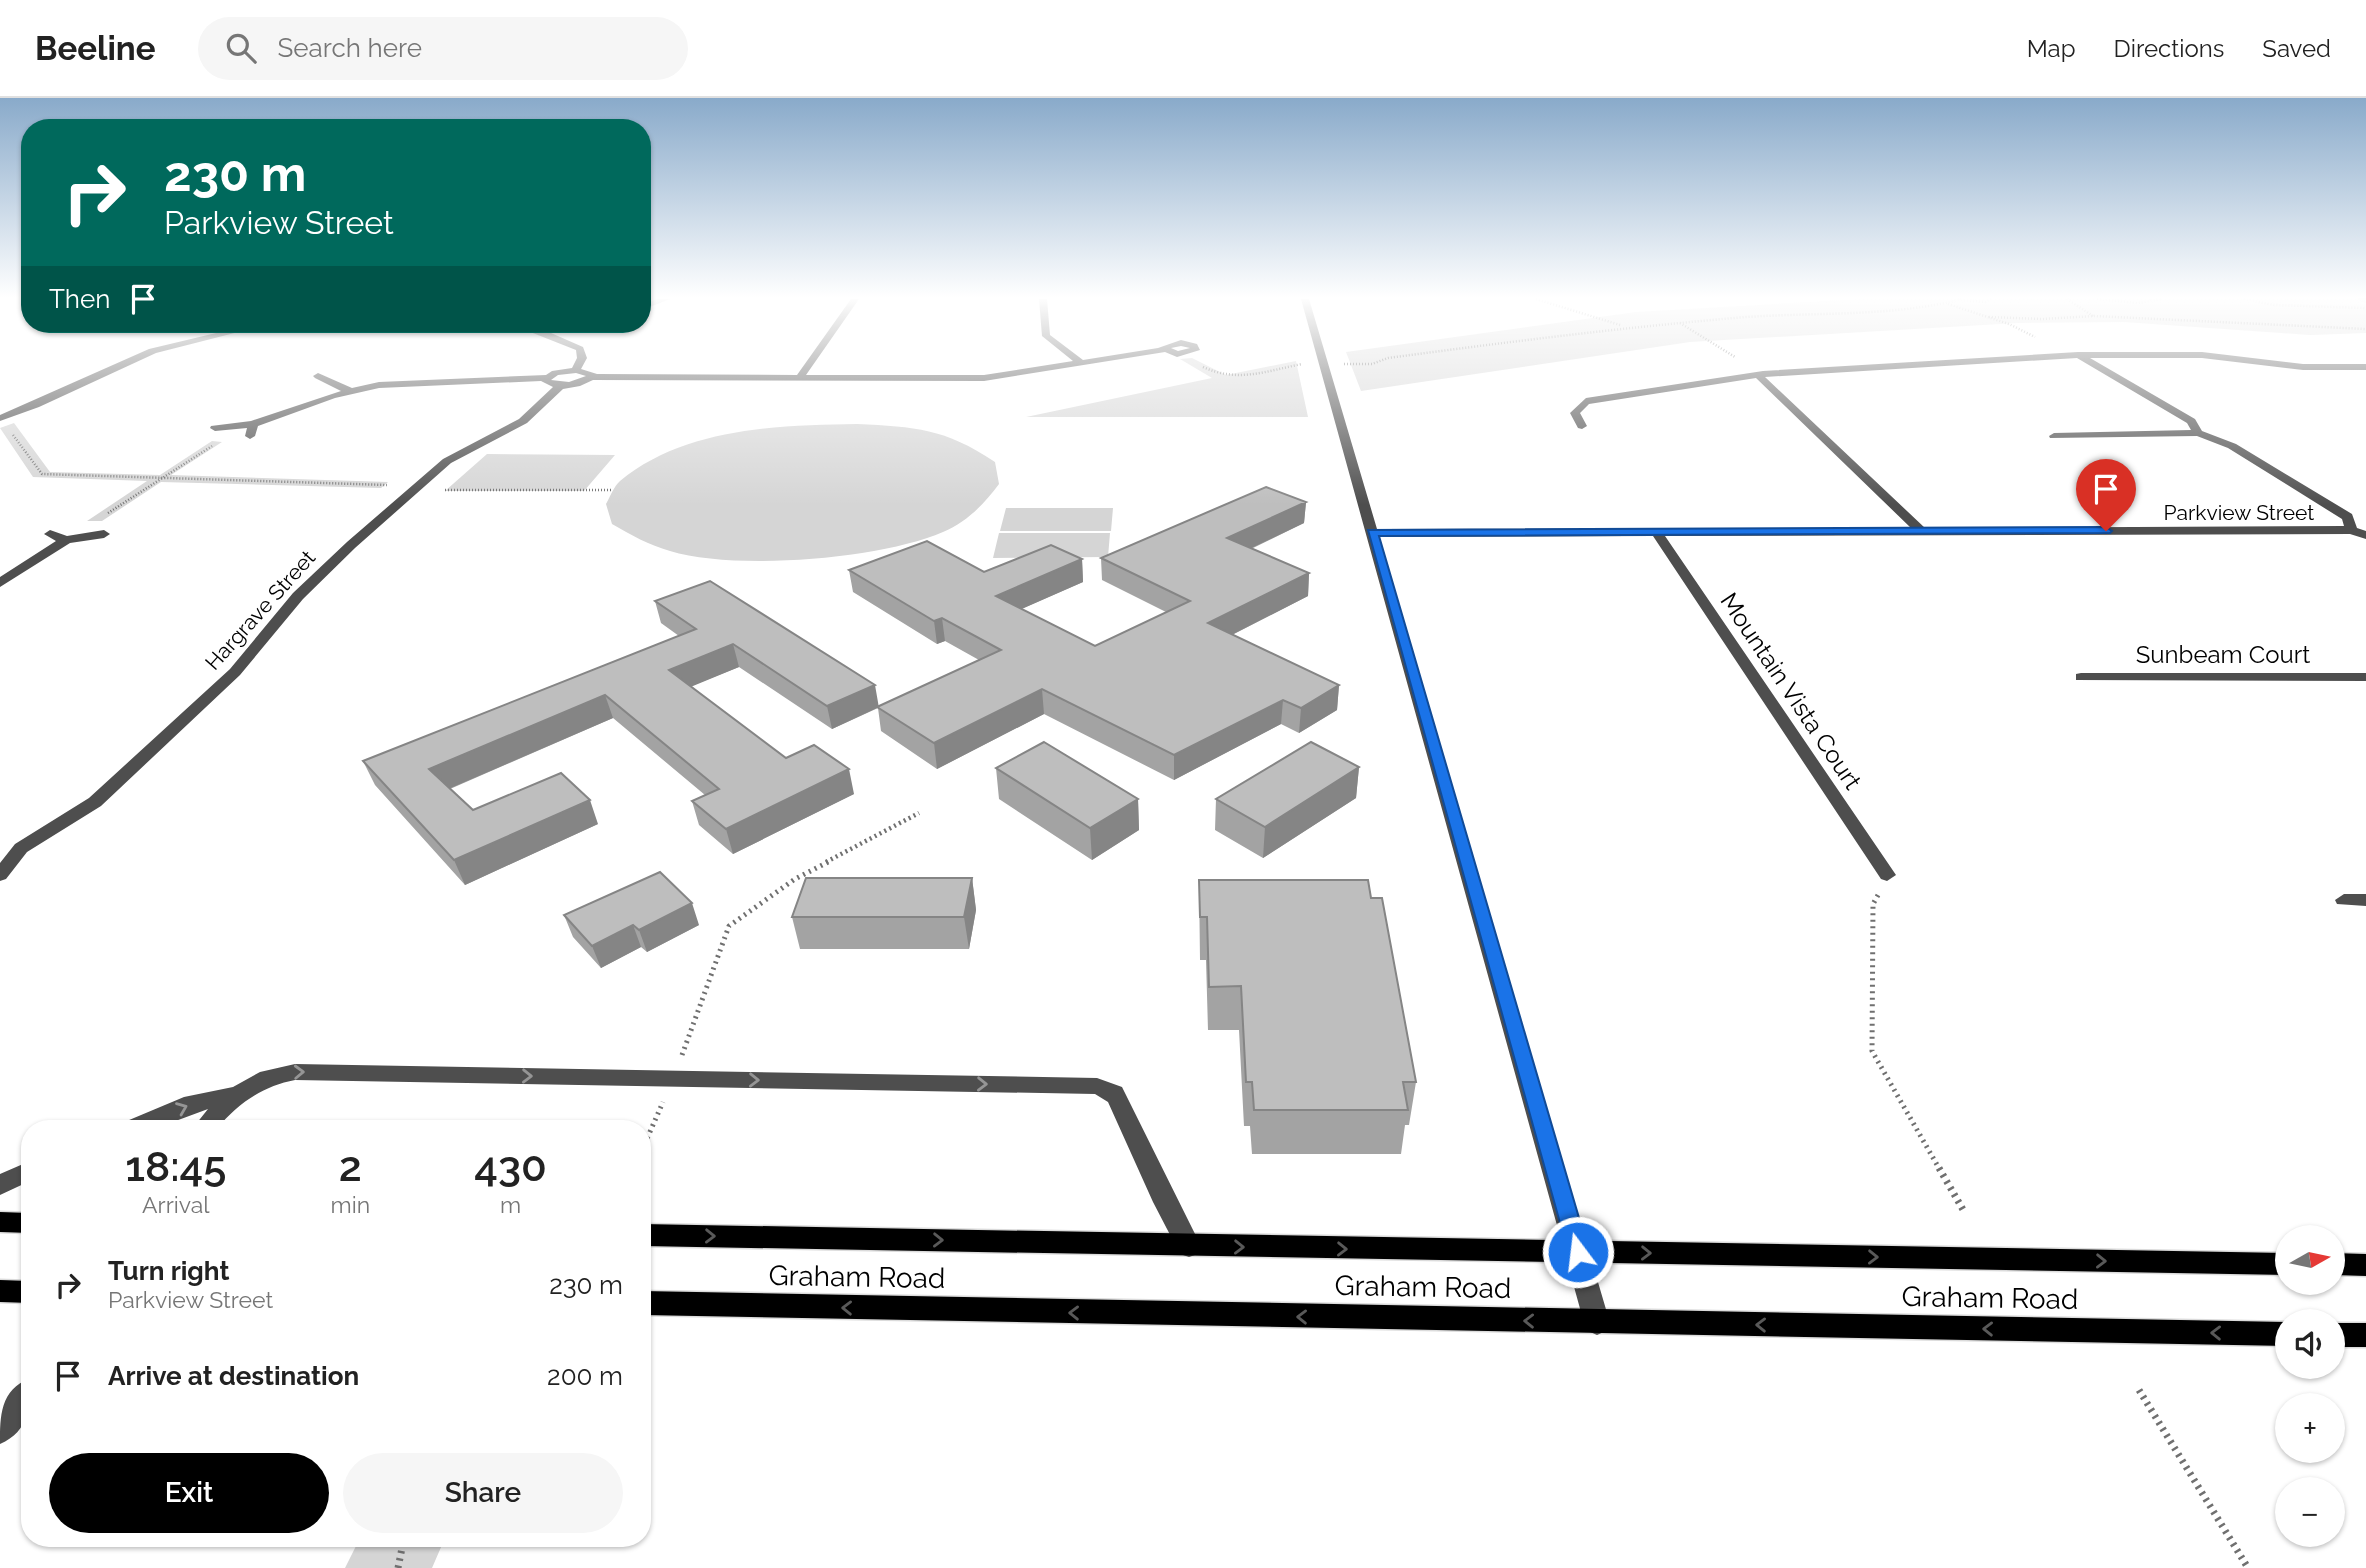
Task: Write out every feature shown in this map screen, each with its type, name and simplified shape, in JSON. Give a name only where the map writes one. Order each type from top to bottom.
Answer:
[{"type":"main road","points":[[0,1222],[21,1223]]},
{"type":"main road","name":"Graham Road","points":[[651,1235],[2275,1264]]},
{"type":"main road","points":[[2345,1264],[2366,1265]]},
{"type":"main road","points":[[0,1292],[21,1292]]},
{"type":"main road","name":"Graham Road","points":[[651,1303],[2275,1334]]},
{"type":"main road","points":[[2345,1335],[2366,1335]]},
{"type":"street","points":[[0,418],[39,404],[114,368]]},
{"type":"street","points":[[799,378],[806,368]]},
{"type":"street","points":[[546,378],[549,384],[561,385],[592,377],[984,378],[1051,368]]},
{"type":"street","points":[[1325,368],[1597,1323]]},
{"type":"street","points":[[1583,426],[1575,413],[1586,401],[1761,375],[1877,368]]},
{"type":"street","points":[[2096,368],[2190,421],[2197,433]]},
{"type":"street","points":[[215,428],[253,424],[349,391],[394,383],[546,378],[576,370],[589,371],[592,377]]},
{"type":"street","points":[[1761,375],[1921,531]]},
{"type":"street","points":[[318,376],[349,391]]},
{"type":"street","name":"Hargrave Street","points":[[0,875],[21,848],[86,809],[116,784],[235,672],[298,596],[351,545],[447,461],[523,421],[561,385]]},
{"type":"street","points":[[250,436],[253,424]]},
{"type":"street","points":[[2054,436],[2197,433],[2232,446],[2348,517],[2351,530],[2366,535]]},
{"type":"street","name":"Parkview Street","points":[[1372,533],[2351,530]]},
{"type":"street","name":"Mountain Vista Court","points":[[1657,533],[1887,875]]},
{"type":"street","points":[[50,534],[66,540]]},
{"type":"street","points":[[0,583],[66,540],[104,534]]},
{"type":"street","name":"Sunbeam Court","points":[[2081,677],[2366,677]]},
{"type":"street","points":[[0,848],[21,848]]},
{"type":"street","points":[[2344,900],[2366,900]]},
{"type":"street","points":[[212,1120],[236,1095],[267,1077],[296,1072],[1069,1085],[1107,1089],[1118,1100],[1160,1192],[1189,1246]]},
{"type":"street","points":[[151,1120],[192,1103],[236,1095]]},
{"type":"street","points":[[0,1185],[21,1174]]},
{"type":"street","points":[[0,1430],[21,1403]]},
{"type":"path","points":[[1203,368],[1223,378],[1240,378],[1290,368]]},
{"type":"path","points":[[1750,368],[1761,375]]},
{"type":"path","points":[[66,540],[225,437],[253,424]]},
{"type":"path","points":[[13,434],[41,474],[384,484],[392,488]]},
{"type":"path","points":[[440,490],[613,491]]},
{"type":"path","points":[[651,1129],[729,926],[795,879],[919,813]]},
{"type":"path","points":[[1887,875],[1873,904],[1872,1051],[1965,1213]]},
{"type":"path","points":[[2139,1390],[2248,1568]]},
{"type":"path","points":[[398,1568],[402,1547]]},
{"type":"shaded area","points":[[1194,368],[1211,368],[1226,375],[1263,368],[1297,368],[1308,417],[1026,417],[1212,378]]},
{"type":"shaded area","points":[[1352,368],[1518,368],[1361,391]]},
{"type":"shaded area","points":[[14,423],[50,472],[160,475],[212,441],[222,442],[171,475],[388,482],[381,488],[161,482],[102,521],[87,521],[147,481],[33,477],[0,428]]},
{"type":"shaded area","points":[[857,424],[913,428],[960,442],[995,462],[999,484],[974,512],[943,532],[883,549],[847,555],[769,561],[698,557],[655,546],[612,524],[606,504],[618,483],[645,463],[673,450],[733,433],[796,426]]},
{"type":"shaded area","points":[[487,454],[615,455],[584,491],[445,491]]},
{"type":"shaded area","points":[[1006,508],[1113,508],[1111,531],[1000,531]]},
{"type":"shaded area","points":[[999,533],[1110,533],[1108,557],[993,558]]},
{"type":"shaded area","points":[[356,1547],[441,1547],[432,1568],[345,1568]]},
{"type":"building","points":[[1266,487],[1306,502],[1227,538],[1309,573],[1208,623],[1339,685],[1301,708],[1283,700],[1174,755],[1042,689],[934,743],[877,707],[1001,650],[942,618],[934,621],[849,570],[927,541],[984,572],[1051,545],[1082,559],[996,596],[1095,646],[1190,601],[1101,558]]},
{"type":"building","points":[[710,581],[875,685],[827,706],[733,644],[669,670],[786,758],[814,745],[849,769],[726,829],[692,801],[719,789],[605,695],[429,769],[473,810],[561,773],[590,800],[454,860],[363,761],[696,629],[655,601]]},
{"type":"building","points":[[1044,742],[1138,799],[1090,828],[996,768]]},
{"type":"building","points":[[1311,742],[1359,767],[1265,827],[1216,799]]},
{"type":"building","points":[[660,872],[692,903],[639,930],[633,925],[592,946],[564,915]]},
{"type":"building","points":[[806,878],[972,878],[964,917],[792,917]]},
{"type":"building","points":[[1199,880],[1368,880],[1371,898],[1382,898],[1416,1082],[1403,1082],[1408,1110],[1254,1110],[1252,1082],[1246,1082],[1241,986],[1209,987],[1207,917],[1200,917]]},
{"type":"route","points":[[1578,1252],[1372,533],[2106,531]]}]
